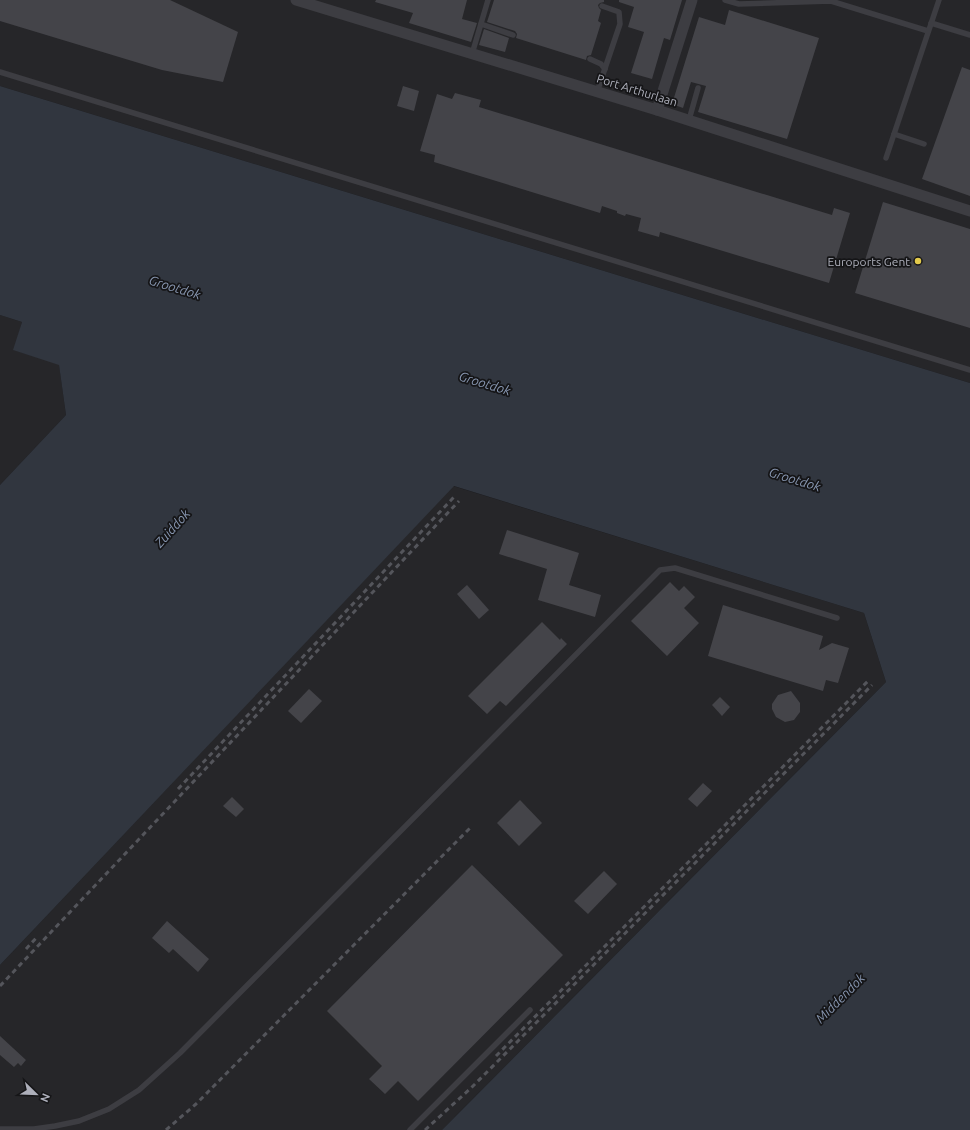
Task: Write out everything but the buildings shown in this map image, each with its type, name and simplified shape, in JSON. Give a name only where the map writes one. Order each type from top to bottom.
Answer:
[{"type":"street","name":"Port Arthurlaan","points":[[296,0],[689,120],[970,211]]},
{"type":"street","points":[[657,110],[692,0]]},
{"type":"lane","points":[[472,54],[488,0]]},
{"type":"lane","points":[[724,0],[739,4],[831,1],[928,31]]},
{"type":"lane","points":[[886,158],[938,0]]},
{"type":"lane","points":[[597,92],[620,24],[619,12],[602,6]]},
{"type":"lane","points":[[931,23],[970,35]]},
{"type":"lane","points":[[481,24],[513,35]]},
{"type":"lane","points":[[590,59],[601,64],[605,69]]},
{"type":"lane","points":[[0,72],[970,370]]},
{"type":"lane","points":[[689,120],[698,88]]},
{"type":"lane","points":[[894,134],[924,144]]},
{"type":"lane","points":[[0,1129],[34,1129],[79,1121],[109,1109],[139,1090],[180,1053],[660,570],[675,568],[837,618]]},
{"type":"lane","points":[[410,1130],[530,1010]]},
{"type":"shaded area","points":[[0,0],[970,0],[970,383],[0,86]]},
{"type":"shaded area","points":[[0,315],[22,322],[14,350],[59,364],[66,415],[0,485]]},
{"type":"shaded area","points":[[453,486],[864,613],[886,682],[442,1130],[0,1130],[0,965]]},
{"type":"water","points":[[0,86],[970,383],[970,1130],[442,1130],[886,682],[864,613],[454,486],[0,965],[0,485],[66,415],[59,365],[13,350],[22,322],[0,315]]},
{"type":"railway","points":[[178,789],[454,497]]},
{"type":"railway","points":[[0,986],[459,501]]},
{"type":"railway","points":[[496,1056],[868,681]]},
{"type":"railway","points":[[425,1130],[471,1088],[872,685]]},
{"type":"railway","points":[[166,1130],[196,1104],[472,826]]},
{"type":"railway","points":[[26,949],[37,937]]},
{"type":"place","name":"Euroports Gent","points":[[918,261]]},
{"type":"water label","name":"Grootdok","points":[[175,287]]},
{"type":"water label","name":"Grootdok","points":[[485,383]]},
{"type":"water label","name":"Grootdok","points":[[795,479]]},
{"type":"water label","name":"Zuiddok","points":[[172,528]]},
{"type":"water label","name":"Middendok","points":[[840,998]]}]
